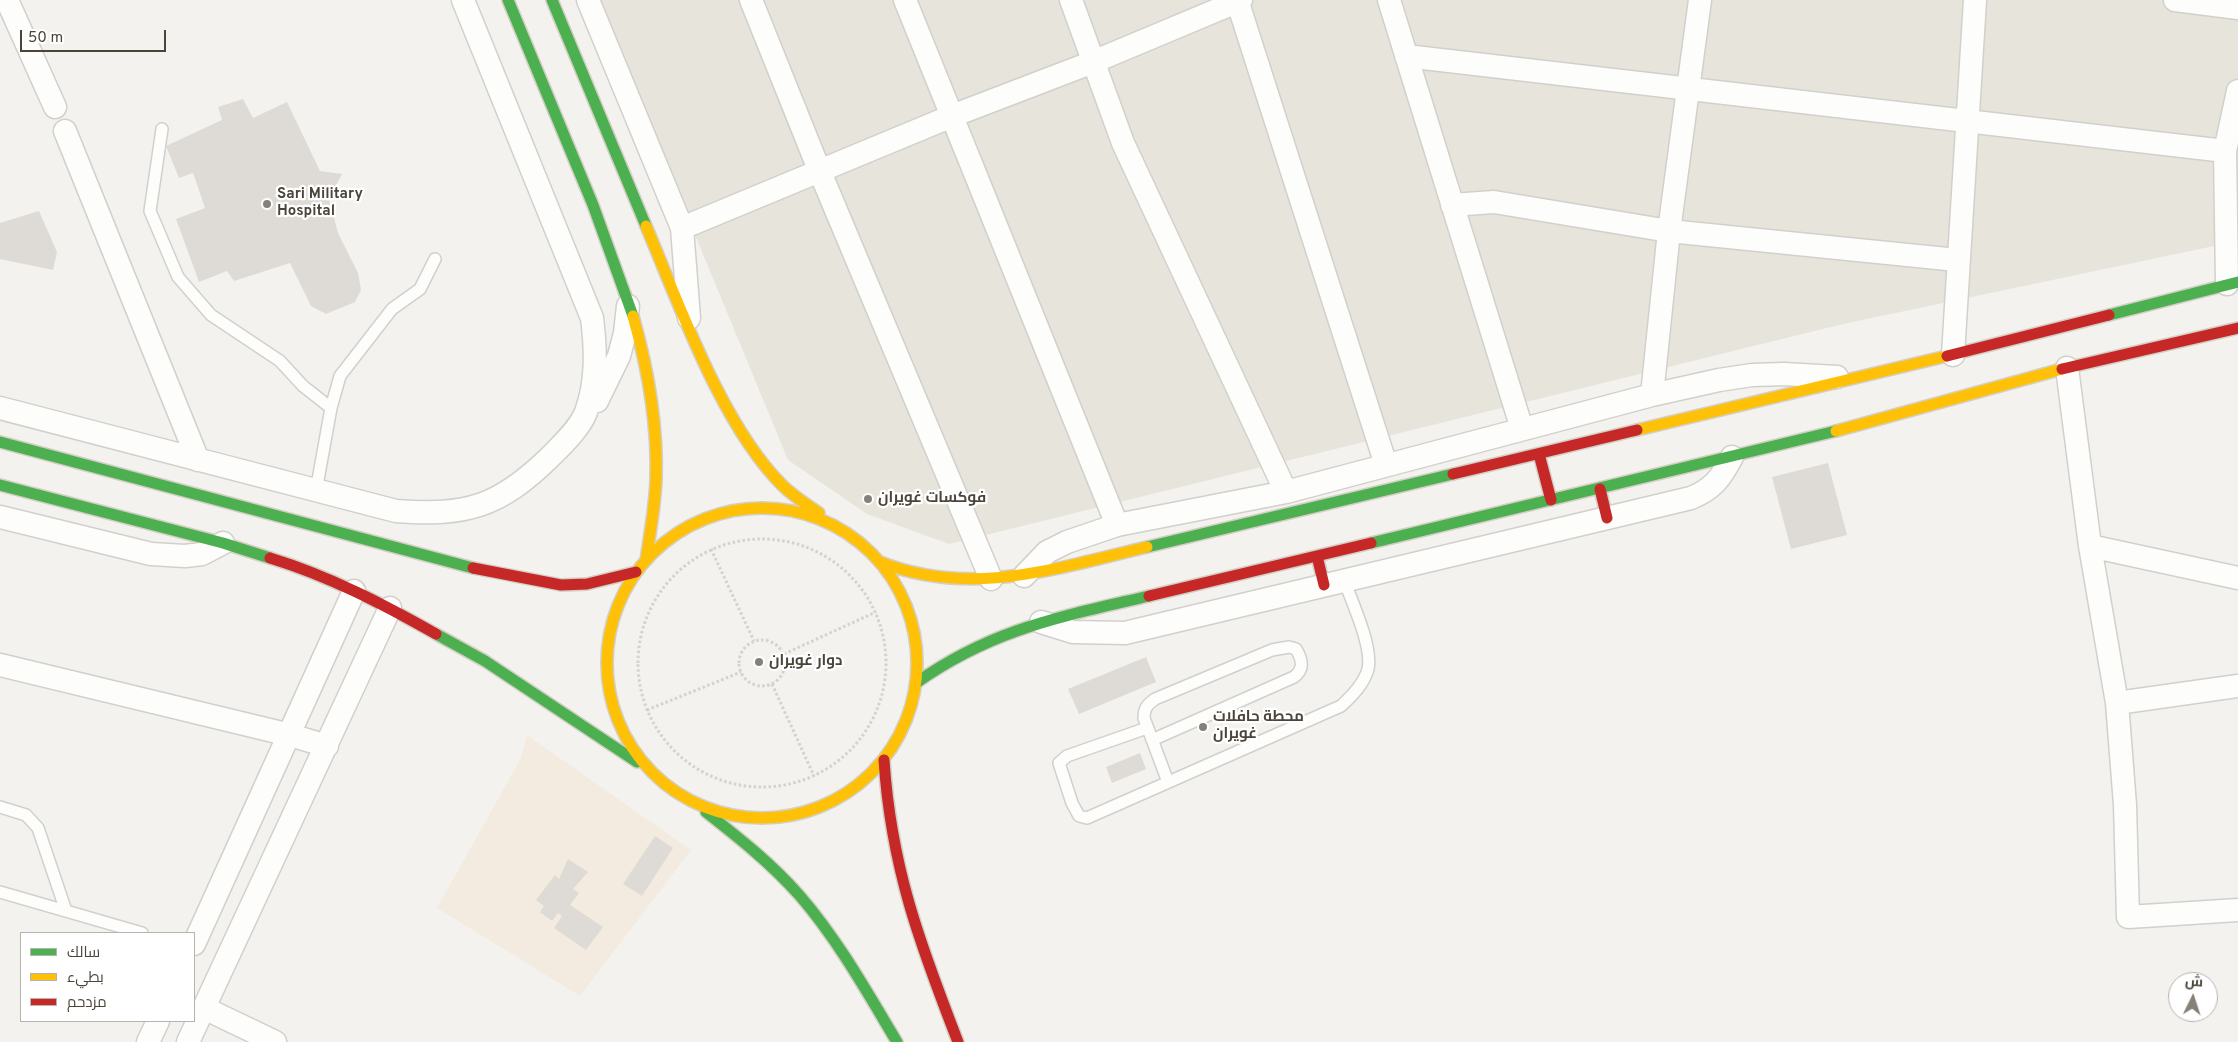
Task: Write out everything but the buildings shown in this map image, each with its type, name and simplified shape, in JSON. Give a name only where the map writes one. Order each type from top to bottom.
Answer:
[{"type":"main road","points":[[508,0],[609,241],[641,341],[654,425],[656,477],[646,560]]},
{"type":"main road","points":[[552,0],[690,332],[714,381],[745,436],[781,484],[860,543],[880,562],[899,588],[911,619],[917,651],[916,683],[905,724],[884,760],[870,775],[847,793],[816,808],[775,818],[739,816],[712,810],[692,802]]},
{"type":"main road","points":[[880,562],[902,572],[950,580],[1024,576],[2062,331],[2232,283]]},
{"type":"main road","points":[[916,683],[946,661],[978,644],[1041,622],[1732,457],[2066,360],[2238,328]]},
{"type":"main road","points":[[0,442],[496,574],[561,585],[596,582],[636,572]]},
{"type":"main road","points":[[1539,454],[1551,500]]},
{"type":"main road","points":[[0,485],[223,543],[300,567],[390,608],[485,661],[627,754],[752,847],[785,880],[815,915],[839,948],[897,1042]]},
{"type":"main road","points":[[1600,489],[1607,518]]},
{"type":"main road","points":[[656,776],[638,756],[620,727],[613,708],[608,681],[607,648],[610,627],[616,608],[636,572],[660,546],[683,530],[708,517],[727,512],[765,508],[784,510],[803,513],[838,528]]},
{"type":"main road","points":[[1317,556],[1334,582]]},
{"type":"main road","points":[[884,760],[890,826],[904,892],[925,956],[958,1042]]},
{"type":"street","points":[[7,0],[55,107]]},
{"type":"street","points":[[463,0],[592,318],[595,347],[594,373],[585,415]]},
{"type":"street","points":[[588,0],[682,228],[690,332]]},
{"type":"street","points":[[751,0],[820,172],[991,579]]},
{"type":"street","points":[[905,0],[1117,525]]},
{"type":"street","points":[[1071,0],[1123,143],[1286,492]]},
{"type":"street","points":[[682,228],[952,116],[1093,62],[1239,0],[1386,465]]},
{"type":"street","points":[[1389,0],[1522,430]]},
{"type":"street","points":[[1652,395],[1687,87],[1700,0]]},
{"type":"street","points":[[1953,356],[1957,260],[1976,0]]},
{"type":"street","points":[[2175,0],[2238,8]]},
{"type":"street","points":[[1406,56],[1687,87],[2226,151]]},
{"type":"street","points":[[2232,283],[2226,151],[2238,91]]},
{"type":"street","points":[[65,131],[198,460]]},
{"type":"street","points":[[1452,205],[1494,202],[1670,230],[1957,260]]},
{"type":"street","points":[[0,408],[396,511],[459,511],[509,493],[531,477],[561,447],[600,396],[619,356],[625,333],[628,296]]},
{"type":"street","points":[[2066,360],[2090,546],[2117,703],[2125,805],[2128,917],[2238,910]]},
{"type":"street","points":[[1024,576],[1047,552],[1067,542],[1117,525],[1286,492],[1652,395],[1752,375],[1784,374],[1858,378]]},
{"type":"street","points":[[1041,622],[1073,632],[1125,633],[1607,518],[1690,498],[1707,491],[1720,480],[1732,457]]},
{"type":"street","points":[[0,517],[151,554],[185,556],[202,554],[223,543]]},
{"type":"street","points":[[2090,546],[2238,578]]},
{"type":"street","points":[[195,942],[354,591]]},
{"type":"street","points":[[188,1042],[390,608]]},
{"type":"street","points":[[0,665],[290,735],[327,746]]},
{"type":"street","points":[[2117,703],[2238,686]]},
{"type":"street","points":[[199,1015],[274,1042]]},
{"type":"street","points":[[148,1042],[158,1022]]},
{"type":"lane","points":[[162,129],[150,211],[178,277],[211,315],[280,361],[303,386],[331,408]]},
{"type":"lane","points":[[316,491],[331,408],[340,376],[392,309],[420,289],[435,259]]},
{"type":"lane","points":[[1148,728],[1062,759],[1059,763],[1059,769],[1072,804],[1079,816],[1087,818],[1333,711],[1354,693],[1364,678],[1368,658],[1334,582]]},
{"type":"lane","points":[[1152,740],[1294,677],[1302,669],[1296,649],[1289,647],[1272,650],[1155,699],[1144,710],[1144,718],[1152,740],[1168,782]]},
{"type":"lane","points":[[0,807],[26,815],[38,828],[66,911]]},
{"type":"lane","points":[[0,892],[139,932]]},
{"type":"path","points":[[762,539],[788,541],[813,549],[836,562],[850,575],[863,590],[876,612],[884,637],[887,663],[881,701],[871,724],[856,745],[836,763],[814,776],[785,785],[770,787],[739,785],[717,778],[696,768],[672,749],[662,737],[647,710],[640,687],[637,663],[646,617],[662,589],[672,577],[697,557],[712,550],[736,541],[762,539]]},
{"type":"path","points":[[712,550],[754,641]]},
{"type":"path","points":[[784,654],[876,612]]},
{"type":"path","points":[[754,641],[771,642],[780,647],[784,654],[784,671],[772,684],[761,686],[752,684],[741,672],[739,663],[741,653],[754,641]]},
{"type":"path","points":[[647,710],[741,672]]},
{"type":"path","points":[[772,684],[814,776]]},
{"type":"shaded area","points":[[598,0],[2238,0],[2238,241],[1843,324],[949,544],[867,514],[788,460]]},
{"type":"shaded area","points":[[527,735],[691,850],[580,996],[437,908],[521,758]]},
{"type":"traffic: fast","points":[[508,0],[593,205],[633,316]]},
{"type":"traffic: fast","points":[[552,0],[646,226]]},
{"type":"traffic: fast","points":[[2109,315],[2238,282]]},
{"type":"traffic: fast","points":[[1371,543],[1836,431]]},
{"type":"traffic: fast","points":[[0,442],[473,568]]},
{"type":"traffic: fast","points":[[1147,547],[1453,474]]},
{"type":"traffic: fast","points":[[0,485],[223,543],[270,558]]},
{"type":"traffic: fast","points":[[916,683],[944,665],[1000,637],[1056,619],[1149,596]]},
{"type":"traffic: fast","points":[[436,634],[485,661],[637,762]]},
{"type":"traffic: fast","points":[[706,812],[767,862],[800,896],[839,948],[897,1042]]},
{"type":"traffic: slow","points":[[646,226],[704,363],[740,430],[760,460],[782,485],[819,513]]},
{"type":"traffic: slow","points":[[633,316],[643,356],[654,418],[655,490],[646,560]]},
{"type":"traffic: slow","points":[[1637,430],[1947,356]]},
{"type":"traffic: slow","points":[[1836,431],[2062,369]]},
{"type":"traffic: slow","points":[[747,508],[777,508],[807,514],[835,526],[872,553],[899,590],[911,618],[917,648],[917,663],[917,678],[911,708],[899,736],[872,773],[835,800],[807,812],[777,818],[747,818],[717,812],[689,800],[664,783],[642,761],[625,736],[613,708],[607,678],[607,648],[613,618],[625,590],[642,565],[664,543],[689,526],[717,514],[747,508]]},
{"type":"traffic: slow","points":[[880,562],[914,573],[947,578],[981,579],[1047,570],[1147,547]]},
{"type":"traffic: jam","points":[[1947,356],[2109,315]]},
{"type":"traffic: jam","points":[[2062,369],[2238,328]]},
{"type":"traffic: jam","points":[[1453,474],[1637,430]]},
{"type":"traffic: jam","points":[[1539,454],[1551,500]]},
{"type":"traffic: jam","points":[[1600,489],[1607,518]]},
{"type":"traffic: jam","points":[[1149,596],[1371,543]]},
{"type":"traffic: jam","points":[[1317,556],[1324,585]]},
{"type":"traffic: jam","points":[[270,558],[313,573],[355,592],[436,634]]},
{"type":"traffic: jam","points":[[473,568],[561,585],[587,584],[636,572]]},
{"type":"traffic: jam","points":[[884,760],[893,835],[900,870],[931,972],[958,1042]]},
{"type":"place","name":"Sari Military Hospital","points":[[267,204]]},
{"type":"place","name":"فوكسات غويران","points":[[868,499]]},
{"type":"place","name":"دوار غويران","points":[[759,662]]},
{"type":"place","name":"محطة حافلات غويران","points":[[1203,727]]}]
